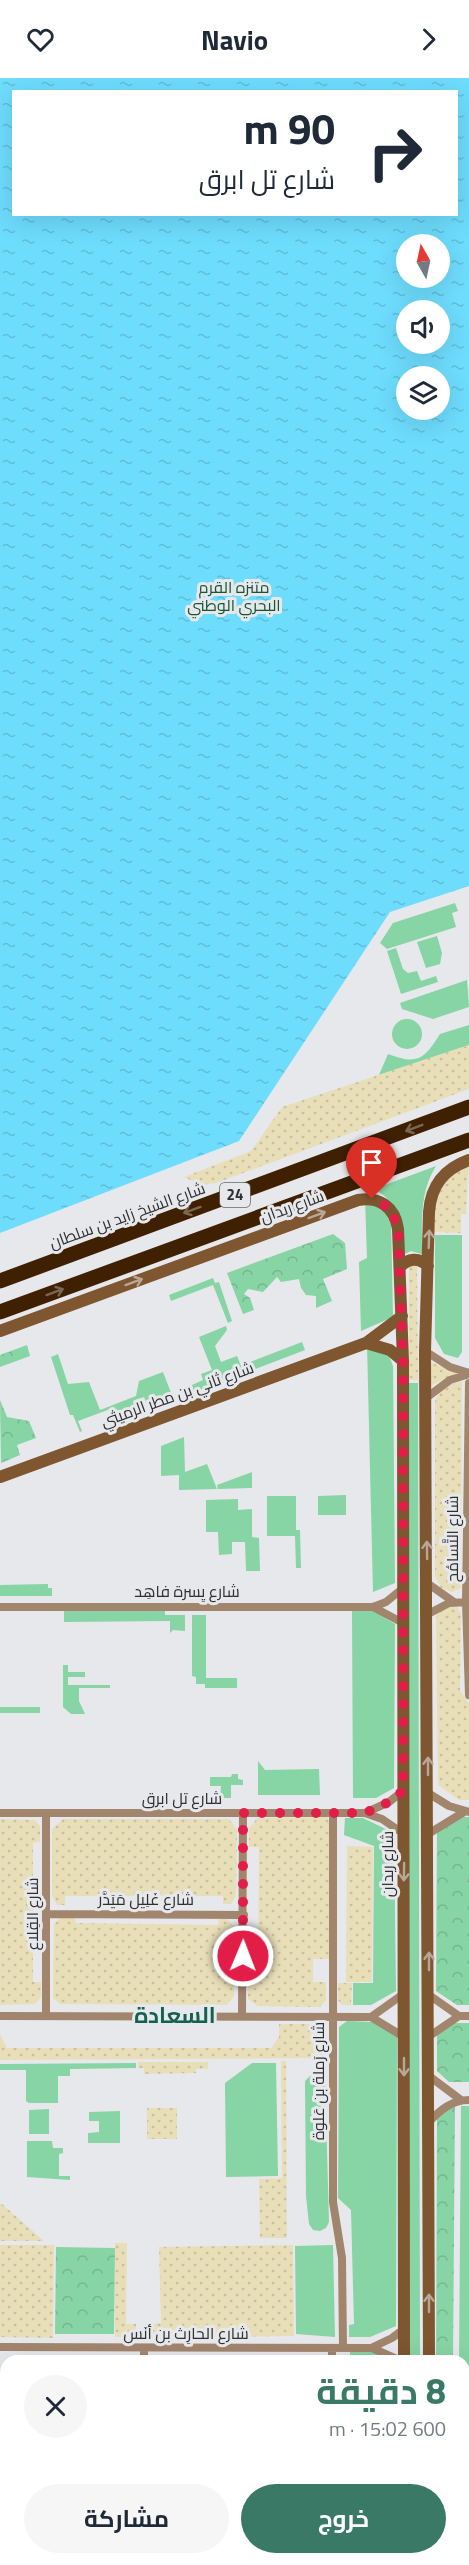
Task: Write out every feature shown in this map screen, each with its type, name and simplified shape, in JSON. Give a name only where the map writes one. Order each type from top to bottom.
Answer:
[{"type":"highway","name":"شارع الشيخ زايد بن سلطان","points":[[0,1281],[469,1107]]},
{"type":"highway","name":"24","points":[[0,1312],[469,1140]]},
{"type":"main road","points":[[429,2355],[428,1583],[425,1351],[430,1200],[446,1172],[469,1160]]},
{"type":"main road","name":"شارع ربدان","points":[[0,1331],[365,1198],[385,1204],[395,1215],[398,1229],[403,1361],[403,2355]]},
{"type":"main road","points":[[400,1268],[408,1261],[416,1259],[428,1266]]},
{"type":"main road","name":"شارع ثاني بن مطر الرميثي","points":[[0,1477],[366,1343],[402,1316]]},
{"type":"main road","points":[[366,1343],[390,1350],[403,1361]]},
{"type":"street","points":[[425,1351],[450,1367],[469,1374]]},
{"type":"street","points":[[426,1398],[450,1380],[469,1374]]},
{"type":"street","name":"شارع التَّسامُح","points":[[469,1383],[469,1695]]},
{"type":"street","points":[[428,1583],[454,1602]]},
{"type":"street","points":[[373,1607],[386,1602],[402,1589]]},
{"type":"street","points":[[428,1614],[454,1602],[468,1602]]},
{"type":"street","name":"شارع يِسرة فاهِد","points":[[0,1607],[373,1607],[403,1623]]},
{"type":"street","name":"شارع تل ابرق","points":[[364,1813],[381,1807],[403,1791]]},
{"type":"street","points":[[428,1793],[466,1812]]},
{"type":"street","points":[[428,1834],[466,1812]]},
{"type":"street","name":"شارع تل ابرق","points":[[0,1813],[364,1813],[382,1819],[404,1834]]},
{"type":"street","name":"شارع القِلاع","points":[[46,1813],[48,1914],[46,2016]]},
{"type":"street","points":[[242,2016],[243,1813]]},
{"type":"street","name":"شارع رَملة بن عَلوة","points":[[333,1813],[333,2202],[342,2258],[343,2348]]},
{"type":"street","name":"شارع غَلِيل مَيَدَّر","points":[[48,1914],[244,1915]]},
{"type":"street","points":[[370,2017],[402,1995]]},
{"type":"street","points":[[429,1995],[459,2016]]},
{"type":"street","points":[[0,2016],[370,2017],[404,2037]]},
{"type":"street","points":[[428,2037],[459,2016],[469,2016]]},
{"type":"street","points":[[429,2076],[465,2100]]},
{"type":"street","points":[[429,2122],[446,2106],[465,2100]]},
{"type":"street","name":"شارع الحارِث بن أنَس","points":[[371,2348],[392,2338],[404,2329]]},
{"type":"street","name":"شارع الحارِث بن أنَس","points":[[0,2347],[371,2348],[388,2355]]},
{"type":"street","points":[[144,2348],[144,2355]]},
{"type":"street","points":[[332,2349],[332,2355]]},
{"type":"green space","points":[[455,903],[458,911],[452,913],[456,927],[387,949],[380,943],[393,923]]},
{"type":"green space","points":[[437,936],[442,953],[440,964],[426,968],[417,942]]},
{"type":"green space","points":[[396,948],[403,969],[408,973],[417,971],[421,981],[436,976],[438,982],[401,994],[387,951]]},
{"type":"green space","points":[[467,980],[469,1007],[433,1019],[402,1009],[400,1003]]},
{"type":"green space","points":[[407,1019],[418,1023],[422,1034],[418,1045],[407,1049],[396,1045],[392,1034],[396,1023]]},
{"type":"green space","points":[[469,1025],[469,1045],[379,1075],[388,1054],[406,1059],[419,1058],[429,1050],[440,1034]]},
{"type":"green space","points":[[436,1166],[424,1198],[422,1254],[411,1251],[401,1256],[398,1217],[395,1209],[384,1195],[374,1189]]},
{"type":"green space","points":[[365,1198],[380,1202],[391,1219],[393,1317],[361,1331],[359,1262],[367,1258]]},
{"type":"green space","points":[[333,1234],[345,1243],[347,1269],[323,1279],[332,1301],[316,1308],[316,1296],[306,1295],[299,1279],[281,1282],[277,1277],[263,1292],[248,1289],[244,1294],[250,1298],[254,1310],[243,1314],[227,1273]]},
{"type":"green space","points":[[435,1235],[462,1235],[462,1352],[458,1358],[444,1354],[435,1338]]},
{"type":"green space","points":[[213,1278],[215,1283],[219,1282],[232,1321],[228,1323],[213,1285],[171,1301],[169,1295]]},
{"type":"green space","points":[[226,1326],[227,1330],[215,1346],[221,1362],[237,1356],[244,1373],[194,1392],[192,1385],[203,1380],[201,1374],[212,1370],[199,1337]]},
{"type":"green space","points":[[302,1342],[305,1350],[253,1370],[250,1362]]},
{"type":"green space","points":[[367,1344],[388,1353],[393,1366],[395,1583],[373,1592]]},
{"type":"green space","points":[[27,1345],[30,1356],[0,1367],[0,1355]]},
{"type":"green space","points":[[58,1354],[68,1384],[89,1382],[100,1410],[136,1396],[139,1381],[163,1372],[173,1398],[148,1407],[144,1397],[133,1401],[136,1409],[117,1416],[113,1408],[78,1421],[82,1431],[80,1432],[73,1415],[70,1415],[51,1357]]},
{"type":"green space","points":[[407,1383],[418,1383],[420,2355],[409,2355]]},
{"type":"green space","points":[[0,1400],[7,1417],[29,1421],[36,1438],[17,1445],[20,1455],[1,1463]]},
{"type":"green space","points":[[184,1437],[185,1472],[207,1464],[217,1489],[179,1490],[179,1475],[161,1476],[161,1446]]},
{"type":"green space","points":[[252,1472],[252,1488],[218,1489],[217,1485]]},
{"type":"green space","points":[[346,1495],[346,1515],[318,1515],[318,1496]]},
{"type":"green space","points":[[267,1496],[296,1496],[296,1530],[300,1530],[301,1568],[296,1568],[295,1536],[267,1536]]},
{"type":"green space","points":[[238,1499],[238,1510],[252,1509],[252,1537],[259,1538],[260,1571],[246,1571],[245,1542],[232,1542],[232,1554],[219,1555],[218,1532],[206,1532],[206,1500]]},
{"type":"green space","points":[[48,1584],[48,1588],[52,1588],[52,1596],[0,1596],[0,1585]]},
{"type":"green space","points":[[64,1611],[165,1611],[165,1615],[185,1615],[185,1631],[173,1630],[170,1633],[170,1621],[64,1622]]},
{"type":"green space","points":[[352,1611],[373,1611],[395,1624],[394,1788],[376,1798],[353,1798]]},
{"type":"green space","points":[[192,1615],[206,1615],[206,1678],[237,1678],[237,1688],[205,1688],[205,1684],[196,1684],[196,1677],[192,1676]]},
{"type":"green space","points":[[63,1665],[68,1665],[68,1672],[85,1672],[85,1677],[68,1677],[68,1685],[110,1685],[110,1688],[79,1688],[79,1701],[85,1714],[71,1714],[63,1707]]},
{"type":"green space","points":[[0,1707],[40,1707],[40,1713],[0,1713]]},
{"type":"green space","points":[[258,1761],[265,1770],[319,1769],[320,1795],[258,1795]]},
{"type":"green space","points":[[232,1774],[238,1774],[238,1779],[243,1780],[243,1785],[231,1785],[231,1798],[220,1798],[221,1786],[210,1786],[210,1777],[231,1777]]},
{"type":"green space","points":[[461,1817],[469,1817],[469,2005],[457,2005],[436,1991],[437,1831]]},
{"type":"green space","points":[[345,1818],[363,1818],[394,1833],[396,1991],[371,2005],[353,2005],[353,1983],[373,1983],[374,1846],[344,1835]]},
{"type":"green space","points":[[347,2021],[374,2022],[397,2037],[396,2326],[370,2337],[349,2337],[349,2325],[354,2324],[351,2210],[338,2198],[339,2027]]},
{"type":"green space","points":[[449,2023],[469,2023],[469,2082],[449,2082],[437,2071],[437,2031]]},
{"type":"green space","points":[[136,2063],[136,2068],[70,2069],[70,2076],[58,2076],[58,2103],[29,2103],[26,2101],[26,2070],[0,2070],[0,2064]]},
{"type":"green space","points":[[252,2063],[276,2063],[278,2176],[226,2177],[225,2083]]},
{"type":"green space","points":[[314,2072],[321,2074],[325,2079],[329,2222],[326,2228],[320,2231],[313,2230],[309,2224],[306,2196],[305,2081]]},
{"type":"green space","points":[[455,2105],[453,2355],[436,2355],[437,2115]]},
{"type":"green space","points":[[461,2106],[469,2106],[469,2355],[459,2355]]},
{"type":"green space","points":[[49,2109],[49,2134],[29,2134],[29,2110]]},
{"type":"green space","points":[[120,2111],[120,2143],[88,2143],[88,2133],[99,2132],[99,2121],[89,2121],[89,2112]]},
{"type":"green space","points":[[27,2141],[52,2141],[53,2148],[63,2148],[63,2153],[59,2154],[59,2176],[70,2176],[70,2180],[27,2177]]},
{"type":"green space","points":[[333,2245],[335,2337],[296,2334],[295,2246]]},
{"type":"green space","points":[[56,2247],[115,2248],[114,2334],[55,2334]]},
{"type":"green space","points":[[350,2350],[371,2350],[379,2355],[350,2355]]},
{"type":"sand","points":[[469,1045],[469,1089],[216,1183],[201,1185],[184,1177],[251,1151],[282,1107]]},
{"type":"sand","points":[[469,1159],[466,1214],[461,1214],[461,1233],[434,1232],[434,1196],[438,1183]]},
{"type":"sand","points":[[409,1264],[417,1264],[418,1380],[409,1380]]},
{"type":"sand","points":[[430,1362],[458,1373],[430,1386]]},
{"type":"sand","points":[[462,1381],[461,1588],[452,1592],[441,1588],[435,1576],[435,1401],[443,1387]]},
{"type":"sand","points":[[456,1605],[461,1614],[460,1691],[469,1703],[469,1800],[459,1800],[438,1785],[436,1615],[441,1608]]},
{"type":"sand","points":[[327,1817],[330,1822],[329,1959],[313,1959],[313,1982],[326,1982],[326,2000],[320,2007],[257,2006],[248,1999],[248,1966],[258,1966],[259,1847],[249,1847],[249,1829],[257,1818]]},
{"type":"sand","points":[[0,1819],[35,1820],[40,1826],[40,1842],[33,1843],[33,1982],[41,1982],[41,1997],[35,2004],[0,2005]]},
{"type":"sand","points":[[63,1819],[229,1819],[237,1830],[236,1896],[231,1904],[223,1904],[223,1896],[65,1896],[65,1905],[57,1905],[52,1896],[52,1829]]},
{"type":"sand","points":[[347,1846],[373,1847],[372,1982],[346,1982]]},
{"type":"sand","points":[[61,1917],[75,1918],[76,1923],[218,1925],[219,1919],[227,1919],[234,1926],[234,1996],[227,2005],[60,2004],[53,1998],[54,1924]]},
{"type":"sand","points":[[338,1983],[352,1983],[351,2005],[342,2005],[338,2000]]},
{"type":"sand","points":[[279,2024],[321,2024],[326,2031],[325,2054],[319,2058],[0,2060],[0,2034],[7,2048],[271,2048],[279,2037]]},
{"type":"sand","points":[[281,2061],[286,2061],[287,2238],[260,2238],[259,2179],[282,2178]]},
{"type":"sand","points":[[138,2062],[208,2062],[208,2069],[196,2069],[196,2073],[144,2074],[144,2068],[138,2068]]},
{"type":"sand","points":[[147,2108],[177,2108],[177,2139],[147,2139]]},
{"type":"sand","points":[[0,2204],[2,2204],[44,2241],[0,2241]]},
{"type":"sand","points":[[115,2243],[127,2243],[126,2324],[136,2324],[136,2333],[131,2337],[115,2337]]},
{"type":"sand","points":[[0,2245],[54,2245],[53,2338],[0,2337]]},
{"type":"sand","points":[[293,2245],[294,2336],[154,2338],[149,2331],[149,2324],[161,2323],[159,2247]]},
{"type":"water","name":"متنزه القرم البحري الوطني","points":[[0,78],[469,78],[469,886],[390,912],[239,1141],[0,1233]]},
{"type":"district","name":"السعادة","points":[[175,2015]]},
{"type":"route","points":[[243,1956],[243,1813],[364,1813],[381,1807],[403,1791],[403,1361],[398,1229],[391,1209],[372,1199]]}]
